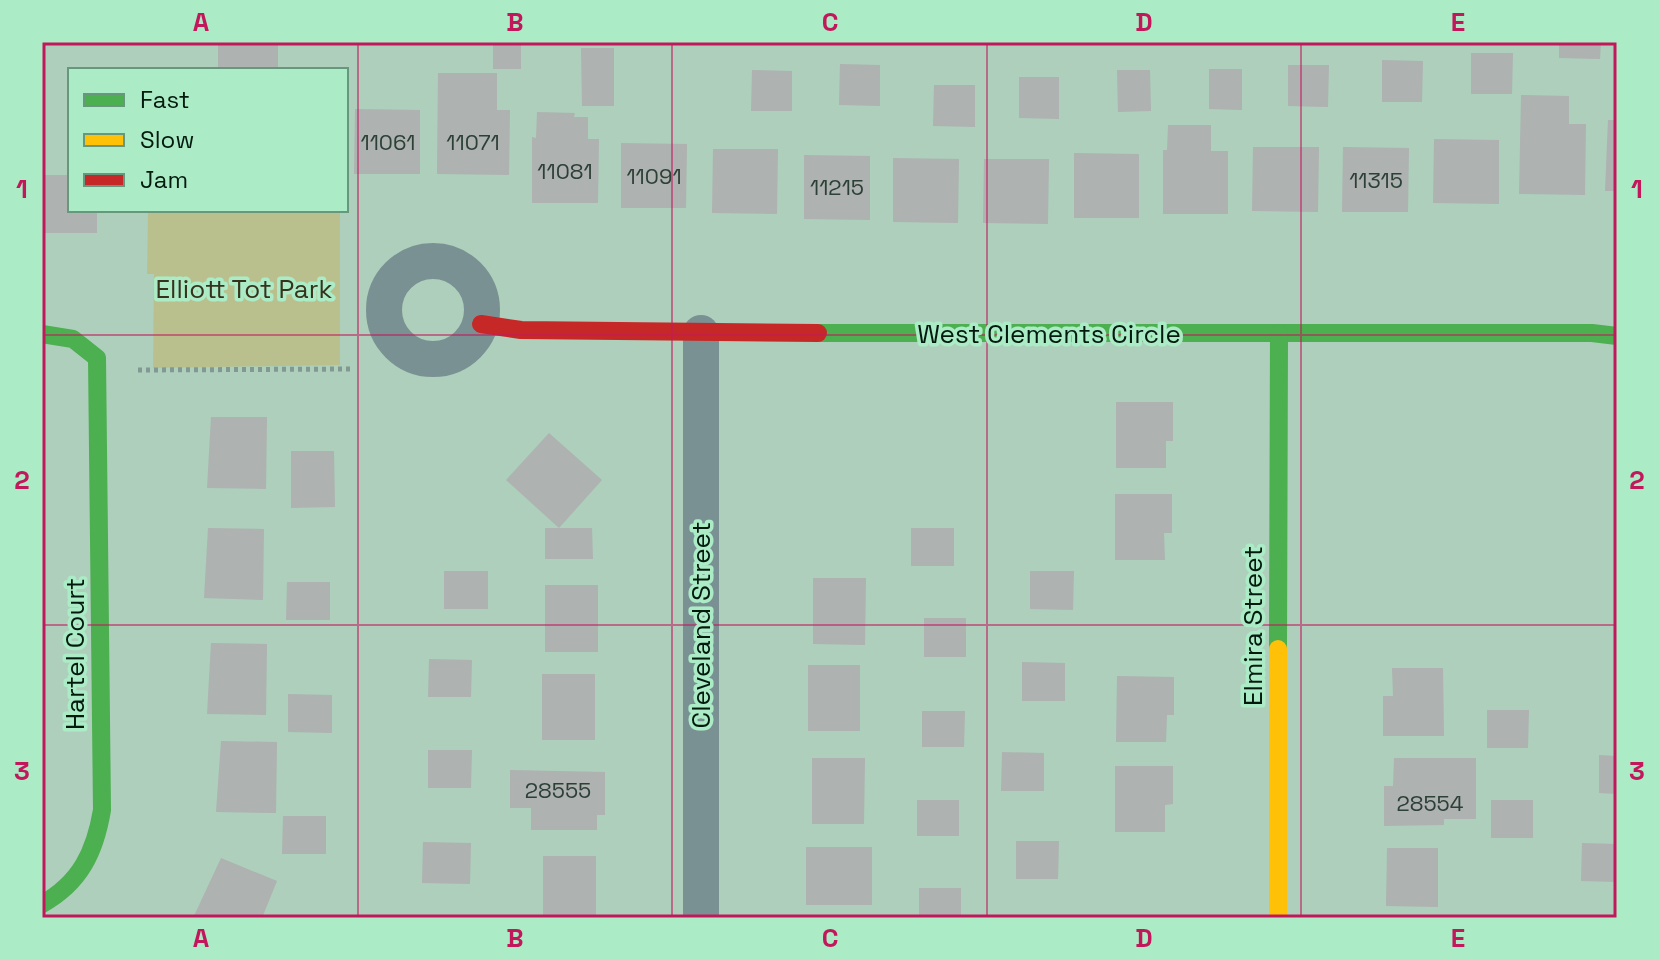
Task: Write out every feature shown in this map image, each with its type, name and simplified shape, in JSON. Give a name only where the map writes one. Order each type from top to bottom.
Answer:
[{"type":"street","name":"West Clements Circle","points":[[481,324],[521,330],[701,333],[1592,333],[1617,336]]},
{"type":"street","name":"Cleveland Street","points":[[701,333],[701,918]]},
{"type":"street","name":"Hartel Court","points":[[42,334],[66,336],[87,344],[97,358],[102,810],[99,838],[87,864],[75,880],[42,904]]},
{"type":"street","name":"Elmira Street","points":[[1278,918],[1279,334]]},
{"type":"path","points":[[133,370],[353,369]]},
{"type":"green space","name":"Elliott Tot Park","points":[[148,212],[340,212],[340,365],[153,368],[154,274],[147,274]]},
{"type":"building","points":[[218,42],[278,42],[278,68],[218,68]]},
{"type":"building","points":[[493,42],[521,42],[521,69],[493,69]]},
{"type":"building","points":[[1559,42],[1601,42],[1600,59],[1559,58]]},
{"type":"building","points":[[581,48],[614,48],[614,106],[582,106]]},
{"type":"building","points":[[1471,53],[1513,53],[1512,94],[1471,94]]},
{"type":"building","points":[[1382,60],[1423,61],[1422,102],[1382,102]]},
{"type":"building","points":[[840,64],[880,65],[880,106],[839,105]]},
{"type":"building","points":[[1288,65],[1329,65],[1328,107],[1288,106]]},
{"type":"building","points":[[1209,69],[1242,69],[1242,110],[1209,109]]},
{"type":"building","points":[[752,70],[792,71],[792,111],[751,111]]},
{"type":"building","points":[[1117,70],[1150,70],[1151,111],[1118,112]]},
{"type":"building","points":[[438,73],[497,73],[497,110],[510,110],[509,175],[437,174]]},
{"type":"building","points":[[1019,77],[1059,77],[1059,119],[1019,118]]},
{"type":"building","points":[[934,85],[975,85],[975,127],[933,126]]},
{"type":"building","points":[[1521,95],[1569,96],[1569,124],[1586,124],[1585,195],[1519,194]]},
{"type":"building","points":[[355,109],[420,110],[420,174],[354,174]]},
{"type":"building","points":[[537,112],[575,113],[574,117],[588,117],[588,139],[599,139],[598,203],[532,203],[532,137],[536,138]]},
{"type":"building","points":[[1608,120],[1617,120],[1617,191],[1605,191]]},
{"type":"building","points":[[1168,125],[1211,125],[1211,151],[1228,151],[1228,214],[1163,214],[1163,150],[1167,150]]},
{"type":"building","points":[[1434,139],[1499,140],[1499,204],[1433,203]]},
{"type":"building","points":[[621,143],[687,144],[686,208],[621,208]]},
{"type":"building","points":[[1253,147],[1319,147],[1318,212],[1252,211]]},
{"type":"building","points":[[1343,147],[1409,148],[1408,212],[1342,212]]},
{"type":"building","points":[[713,149],[778,149],[777,214],[712,213]]},
{"type":"building","points":[[1074,153],[1139,154],[1139,218],[1074,218]]},
{"type":"building","points":[[804,155],[870,156],[870,220],[804,219]]},
{"type":"building","points":[[893,158],[959,159],[958,223],[893,222]]},
{"type":"building","points":[[984,159],[1049,159],[1048,224],[983,223]]},
{"type":"building","points":[[42,175],[68,175],[68,212],[97,212],[97,233],[42,233]]},
{"type":"building","points":[[1116,402],[1173,402],[1173,441],[1166,441],[1166,468],[1116,468]]},
{"type":"building","points":[[211,417],[267,417],[266,489],[207,488]]},
{"type":"building","points":[[549,433],[602,480],[559,528],[506,480]]},
{"type":"building","points":[[291,451],[334,451],[335,507],[291,508]]},
{"type":"building","points":[[1115,494],[1172,494],[1172,533],[1164,533],[1165,560],[1115,560]]},
{"type":"building","points":[[208,528],[264,529],[263,600],[204,598]]},
{"type":"building","points":[[545,528],[592,528],[593,559],[545,559]]},
{"type":"building","points":[[911,528],[954,528],[954,566],[911,566]]},
{"type":"building","points":[[444,571],[488,571],[488,609],[444,609]]},
{"type":"building","points":[[1030,571],[1074,571],[1073,610],[1030,609]]},
{"type":"building","points":[[813,578],[866,578],[865,645],[813,644]]},
{"type":"building","points":[[287,582],[330,582],[330,620],[286,620]]},
{"type":"building","points":[[545,585],[598,585],[598,652],[545,652]]},
{"type":"building","points":[[924,618],[966,618],[966,657],[924,657]]},
{"type":"building","points":[[211,643],[267,644],[266,715],[207,714]]},
{"type":"building","points":[[429,659],[472,660],[471,697],[428,697]]},
{"type":"building","points":[[1022,662],[1065,663],[1065,701],[1022,701]]},
{"type":"building","points":[[808,665],[860,665],[860,731],[808,731]]},
{"type":"building","points":[[1392,668],[1443,668],[1444,736],[1383,736],[1383,696],[1393,696]]},
{"type":"building","points":[[542,674],[595,674],[595,740],[542,740]]},
{"type":"building","points":[[1117,676],[1174,677],[1174,715],[1167,715],[1166,742],[1116,742]]},
{"type":"building","points":[[288,694],[332,695],[332,733],[288,732]]},
{"type":"building","points":[[1487,710],[1529,710],[1528,748],[1487,748]]},
{"type":"building","points":[[922,711],[965,711],[964,747],[922,747]]},
{"type":"building","points":[[221,741],[277,742],[276,813],[216,812]]},
{"type":"building","points":[[428,750],[472,750],[471,788],[428,788]]},
{"type":"building","points":[[1002,752],[1044,753],[1044,791],[1001,791]]},
{"type":"building","points":[[1599,755],[1617,756],[1617,794],[1599,793]]},
{"type":"building","points":[[812,758],[865,758],[864,824],[812,824]]},
{"type":"building","points":[[1394,758],[1476,758],[1476,819],[1444,819],[1444,825],[1384,826],[1384,786],[1393,786]]},
{"type":"building","points":[[1115,766],[1173,766],[1173,804],[1165,805],[1165,832],[1115,832]]},
{"type":"building","points":[[510,770],[605,772],[605,815],[597,815],[597,830],[531,830],[531,808],[510,808]]},
{"type":"building","points":[[917,800],[959,800],[959,836],[917,836]]},
{"type":"building","points":[[1491,800],[1533,800],[1533,838],[1491,838]]},
{"type":"building","points":[[283,816],[326,816],[326,854],[282,854]]},
{"type":"building","points":[[1016,841],[1059,841],[1058,879],[1016,879]]},
{"type":"building","points":[[423,842],[471,843],[470,884],[422,883]]},
{"type":"building","points":[[1582,843],[1617,844],[1617,882],[1581,881]]},
{"type":"building","points":[[806,847],[872,847],[872,905],[806,905]]},
{"type":"building","points":[[1387,848],[1438,848],[1438,907],[1386,906]]},
{"type":"building","points":[[543,856],[596,856],[596,918],[543,918]]},
{"type":"building","points":[[221,858],[277,881],[262,918],[193,918]]},
{"type":"building","points":[[919,888],[961,888],[961,918],[919,918]]},
{"type":"traffic: fast","points":[[818,333],[1592,333],[1617,336]]},
{"type":"traffic: fast","points":[[42,334],[73,339],[97,358],[102,810],[84,865],[66,886],[42,904]]},
{"type":"traffic: fast","points":[[1278,649],[1279,334]]},
{"type":"traffic: slow","points":[[1278,649],[1278,918]]},
{"type":"traffic: jam","points":[[481,324],[521,330],[818,333]]}]
